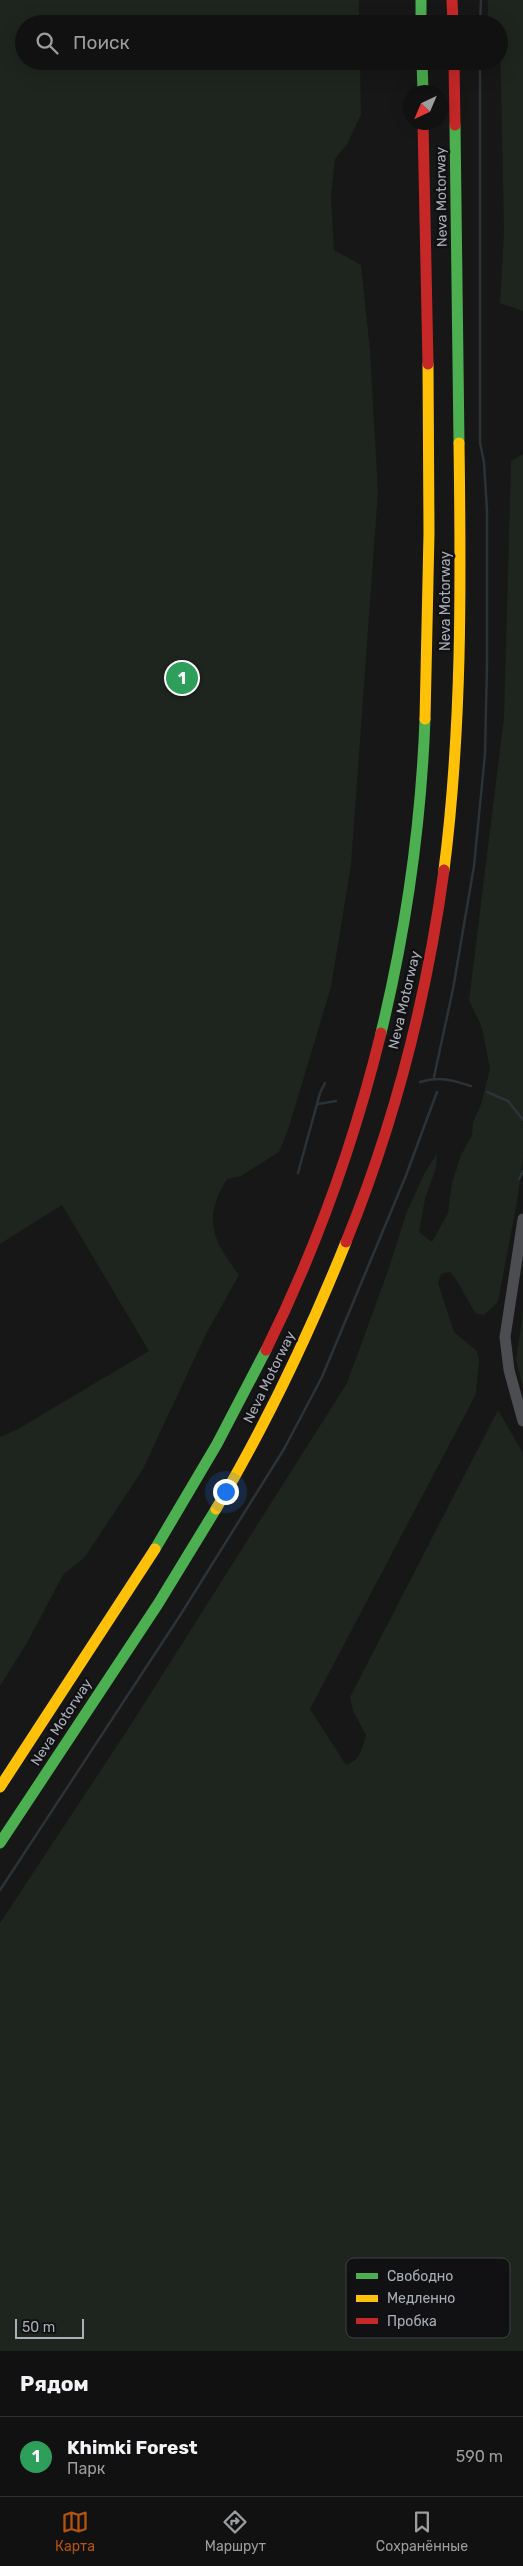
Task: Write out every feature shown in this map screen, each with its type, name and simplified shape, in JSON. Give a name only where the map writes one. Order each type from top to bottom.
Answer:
[{"type":"highway","points":[[421,0],[422,15]]},
{"type":"highway","points":[[452,0],[453,15]]},
{"type":"highway","points":[[422,70],[423,85]]},
{"type":"highway","name":"Neva Motorway","points":[[0,1843],[212,1516],[279,1394],[336,1269],[360,1207],[403,1070],[440,902],[452,795],[458,695],[461,608],[454,70]]},
{"type":"highway","name":"Neva Motorway","points":[[0,1787],[186,1500],[251,1382],[292,1293],[331,1194],[353,1128],[385,1013],[400,952],[415,854],[427,694],[430,532],[423,130]]},
{"type":"street","points":[[523,1219],[505,1337],[509,1370],[523,1421]]},
{"type":"shaded area","points":[[0,0],[359,0],[359,15],[15,15],[15,70],[360,70],[361,115],[347,144],[335,159],[331,197],[334,250],[361,265],[370,350],[378,492],[351,865],[331,987],[288,1130],[279,1152],[241,1176],[227,1179],[219,1193],[213,1218],[214,1229],[217,1240],[239,1275],[206,1334],[143,1469],[85,1557],[63,1575],[27,1643],[0,1686],[0,1437],[18,1429],[149,1351],[62,1205],[0,1244]]},
{"type":"shaded area","points":[[488,0],[523,0],[523,311],[500,303],[504,232],[501,70],[508,70],[508,15],[488,15]]},
{"type":"shaded area","points":[[523,454],[523,1157],[517,1202],[498,1302],[484,1315],[475,1313],[450,1272],[441,1274],[438,1283],[454,1332],[477,1351],[479,1360],[476,1394],[310,1709],[346,1765],[351,1763],[362,1749],[366,1735],[353,1711],[350,1697],[498,1410],[523,1453],[523,2351],[0,2351],[0,1923],[130,1726],[347,1383],[389,1268],[406,1214],[424,1174],[437,1153],[436,1168],[425,1199],[419,1232],[432,1242],[448,1213],[452,1183],[461,1155],[472,1135],[473,1122],[481,1104],[490,1069],[482,1028],[469,1000],[504,718],[511,461]]},
{"type":"shaded area","points":[[523,1313],[523,1388],[516,1360]]},
{"type":"waterway","points":[[480,15],[481,0]]},
{"type":"waterway","points":[[434,1077],[453,989],[474,866],[485,754],[487,511],[484,462],[480,443],[480,70]]},
{"type":"waterway","points":[[420,1082],[434,1079],[458,1082],[471,1086]]},
{"type":"waterway","points":[[298,1173],[320,1093],[325,1083]]},
{"type":"waterway","points":[[0,1890],[181,1614],[284,1449],[322,1377],[405,1178],[437,1092]]},
{"type":"waterway","points":[[487,1092],[508,1101],[523,1120]]},
{"type":"waterway","points":[[318,1104],[336,1101]]},
{"type":"waterway","points":[[519,1179],[523,1171]]},
{"type":"traffic: fast","points":[[421,0],[421,15]]},
{"type":"traffic: fast","points":[[422,70],[423,85]]},
{"type":"traffic: fast","points":[[455,125],[459,443]]},
{"type":"traffic: fast","points":[[381,1033],[398,956],[411,878],[420,799],[425,719]]},
{"type":"traffic: fast","points":[[155,1549],[217,1444],[266,1350]]},
{"type":"traffic: fast","points":[[0,1843],[158,1604],[216,1509]]},
{"type":"traffic: slow","points":[[425,719],[429,533],[428,364]]},
{"type":"traffic: slow","points":[[444,870],[454,764],[459,657],[459,443]]},
{"type":"traffic: slow","points":[[216,1509],[270,1411],[346,1242]]},
{"type":"traffic: slow","points":[[0,1787],[155,1549]]},
{"type":"traffic: jam","points":[[452,0],[453,15]]},
{"type":"traffic: jam","points":[[454,70],[455,125]]},
{"type":"traffic: jam","points":[[423,130],[428,364]]},
{"type":"traffic: jam","points":[[346,1242],[379,1152],[407,1059],[428,965],[444,870]]},
{"type":"traffic: jam","points":[[266,1350],[301,1273],[332,1195],[359,1115],[381,1033]]},
{"type":"place","name":"Khimki Forest","points":[[182,678]]}]
